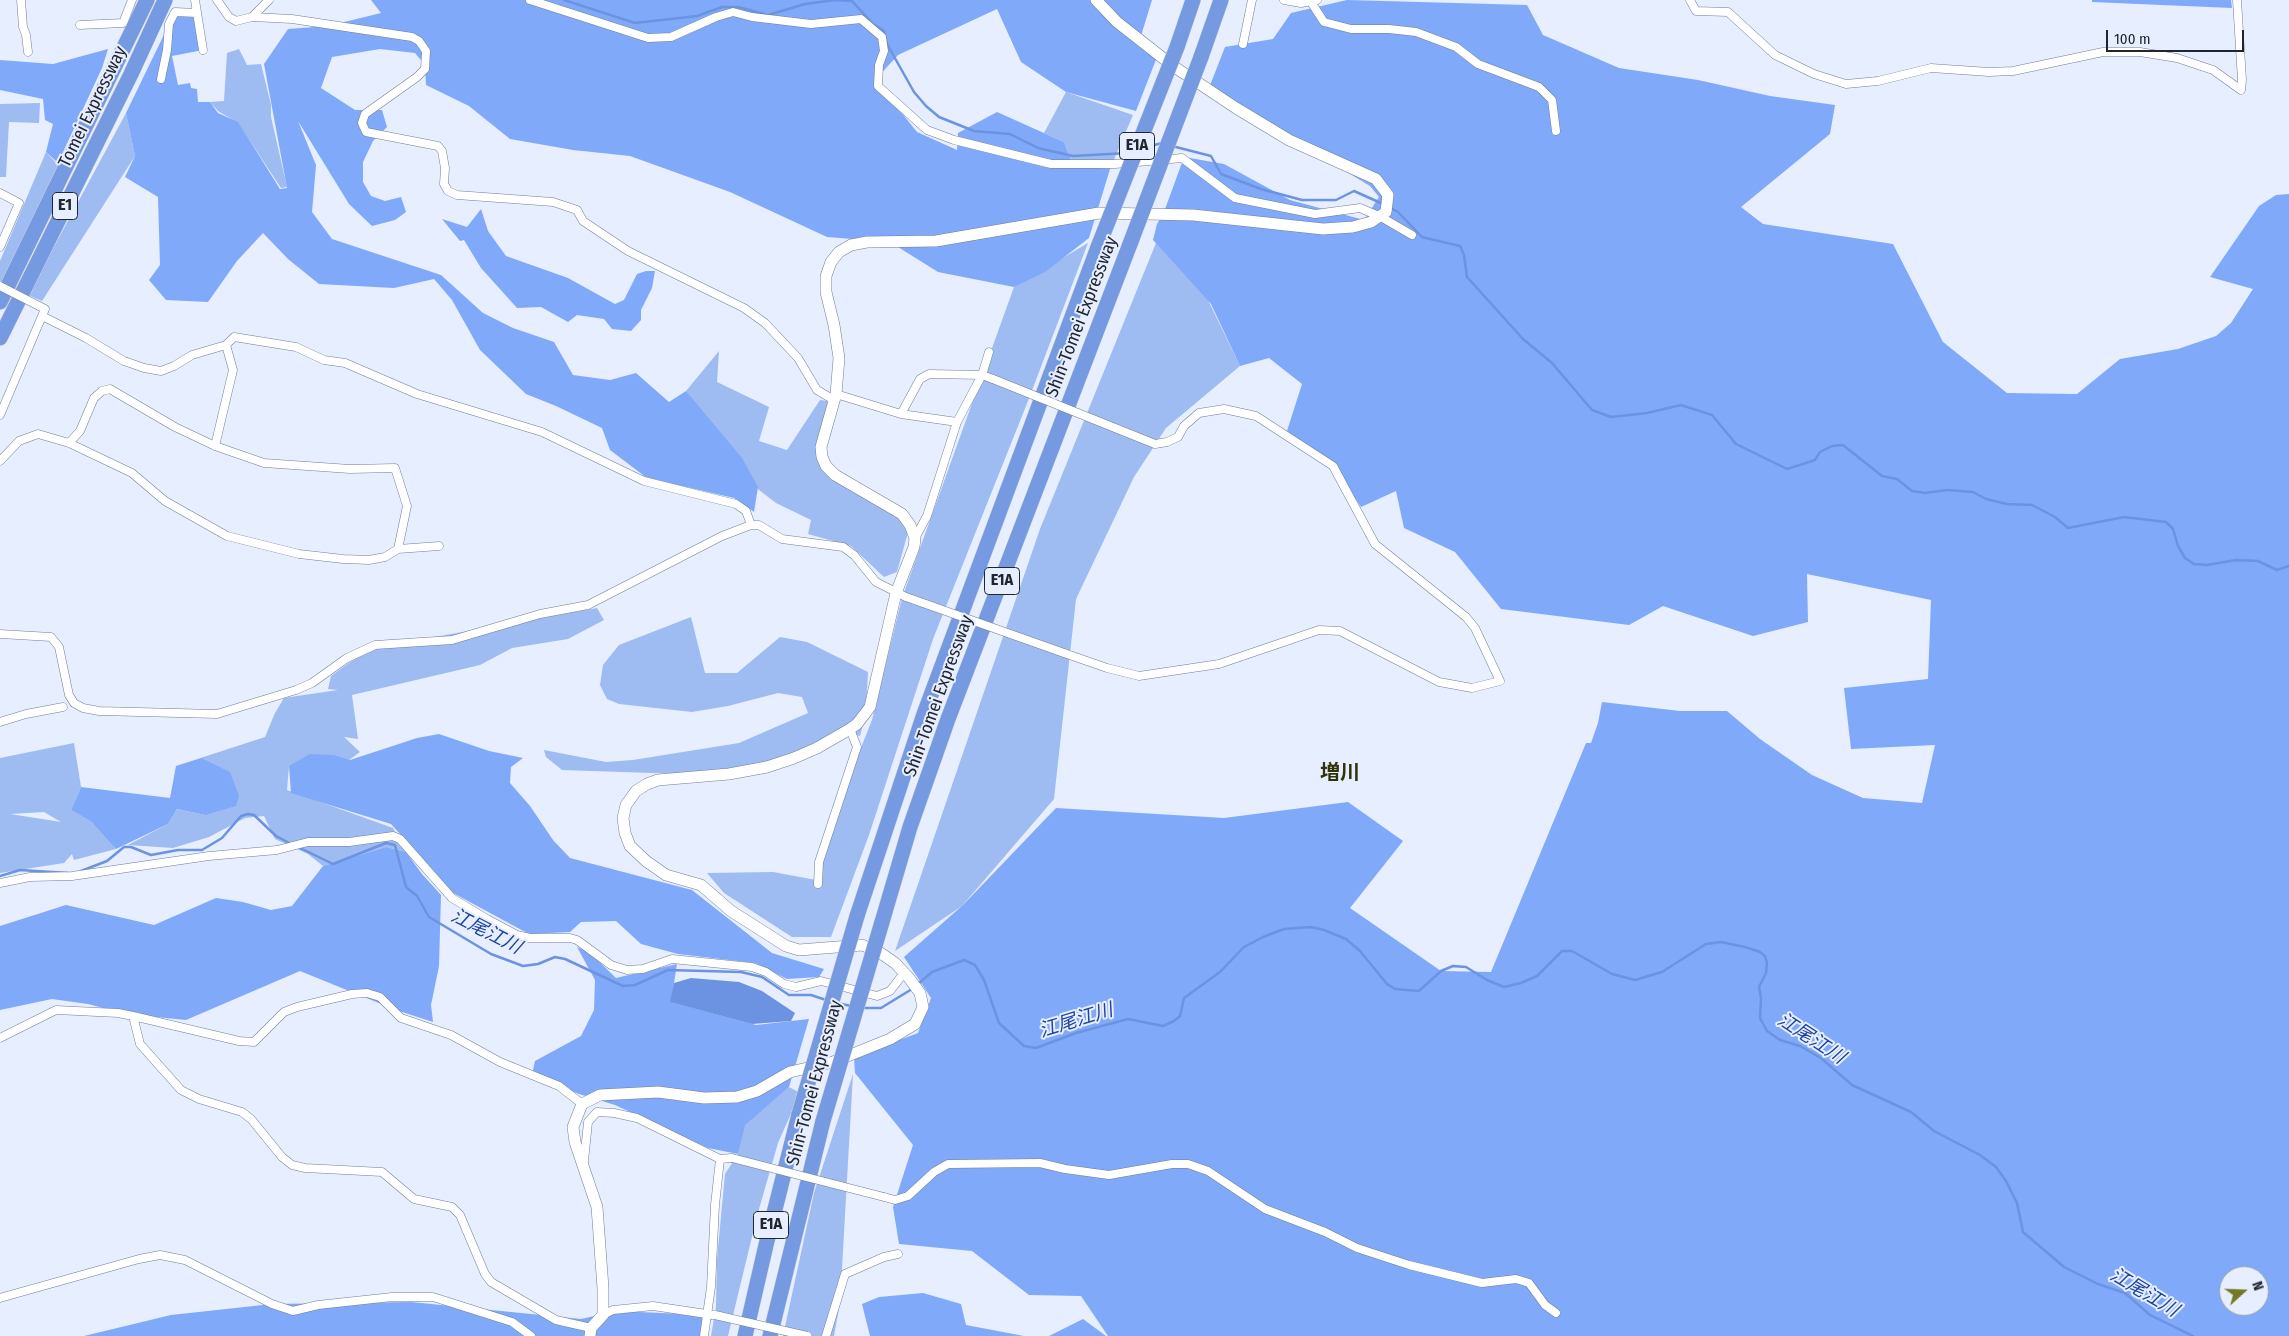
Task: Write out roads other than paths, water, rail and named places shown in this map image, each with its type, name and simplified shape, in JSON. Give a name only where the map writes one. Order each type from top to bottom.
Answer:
[{"type":"highway","name":"Tomei Expressway","points":[[0,302],[147,0]]},
{"type":"highway","name":"Tomei Expressway","points":[[0,338],[166,0]]},
{"type":"highway","name":"Shin-Tomei Expressway","points":[[745,1336],[799,1114],[857,916],[924,714],[1098,246],[1177,46],[1193,0]]},
{"type":"highway","name":"Shin-Tomei Expressway","points":[[770,1336],[823,1121],[910,827],[948,719],[1201,58],[1221,0]]},
{"type":"street","points":[[22,0],[23,27],[26,34],[28,52]]},
{"type":"street","points":[[80,25],[122,23],[132,0]]},
{"type":"street","points":[[195,0],[203,50]]},
{"type":"street","points":[[217,0],[229,17],[236,21],[252,17],[311,22],[412,37],[426,51],[425,69],[417,77],[365,114],[362,123],[366,132],[438,146],[442,150],[445,168],[444,184],[448,191],[457,195],[553,202],[577,210],[583,221],[628,251],[744,308],[765,322],[798,358],[817,390],[835,397],[901,414],[957,422]]},
{"type":"street","points":[[252,17],[269,0]]},
{"type":"street","points":[[530,0],[648,38],[672,37],[716,17],[733,12],[752,17],[811,24],[862,19],[882,37],[884,50],[879,65],[878,86],[927,130],[954,140],[1051,164],[1115,164],[1182,158],[1235,198],[1314,214],[1360,208],[1384,214],[1412,235]]},
{"type":"street","points":[[1096,0],[1117,22],[1166,60],[1228,103],[1289,140],[1376,179],[1388,195],[1384,214]]},
{"type":"street","points":[[1243,44],[1252,0]]},
{"type":"street","points":[[1284,0],[1314,1],[1324,22],[1351,28],[1416,32],[1456,47],[1478,64],[1539,87],[1552,100],[1556,131]]},
{"type":"street","points":[[1690,0],[1696,10],[1728,12],[1775,55],[1814,74],[1846,84],[1878,81],[1931,68],[1989,72],[2013,71],[2104,52],[2140,52],[2177,58],[2212,70],[2241,90],[2237,0]]},
{"type":"street","points":[[161,79],[167,50],[169,24],[175,12],[197,13]]},
{"type":"street","points":[[0,193],[19,203],[0,247]]},
{"type":"street","points":[[915,538],[910,524],[902,514],[835,475],[826,466],[822,458],[821,447],[835,397],[838,358],[834,325],[826,292],[826,276],[831,262],[839,252],[851,245],[867,242],[936,241],[1099,213],[1193,215],[1324,229],[1353,227],[1384,214]]},
{"type":"street","points":[[0,286],[45,309],[0,416]]},
{"type":"street","points":[[42,316],[86,338],[124,361],[144,368],[161,371],[174,366],[192,355],[226,345],[234,337],[240,336],[296,347],[324,360],[345,363],[418,394],[542,432],[644,481],[736,504],[746,511],[751,525]]},
{"type":"street","points":[[215,446],[233,370],[226,345]]},
{"type":"street","points":[[603,1315],[597,1207],[575,1142],[573,1127],[582,1104],[600,1095],[658,1092],[704,1098],[737,1097],[756,1091],[790,1072],[833,1062],[890,1039],[915,1024],[923,1007],[920,993],[904,973],[879,952],[862,945],[799,950],[786,946],[731,911],[701,885],[666,875],[646,861],[630,846],[625,833],[623,818],[626,805],[636,791],[647,784],[658,780],[729,774],[767,767],[817,748],[857,724],[870,707],[914,548],[915,538],[927,516],[957,422],[982,375],[989,352]]},
{"type":"street","points":[[0,634],[51,637],[59,647],[69,695],[74,703],[83,708],[98,711],[217,714],[296,690],[312,683],[347,658],[375,645],[452,640],[540,614],[588,605],[722,536],[751,525],[759,524],[782,539],[843,547],[854,556],[876,582],[901,595],[1107,668],[1139,676],[1219,664],[1319,630],[1340,631],[1439,682],[1472,688],[1500,681],[1476,628],[1466,617],[1375,544],[1333,466],[1256,416],[1224,409],[1199,413],[1184,426],[1178,437],[1167,442],[1155,444],[982,375],[929,374],[920,379],[901,414]]},
{"type":"street","points":[[68,443],[80,431],[94,398],[102,391],[110,389],[175,427],[215,446],[264,463],[350,469],[395,468],[407,506],[398,549]]},
{"type":"street","points":[[0,461],[19,441],[29,436],[38,434],[68,443],[132,473],[165,501],[227,536],[299,554],[369,560],[385,558],[398,549],[439,546]]},
{"type":"street","points":[[0,722],[26,714],[63,707]]},
{"type":"street","points":[[818,884],[819,862],[857,747],[850,729]]},
{"type":"street","points":[[0,883],[30,877],[72,876],[287,848],[302,843],[349,842],[392,836],[400,839],[452,898],[487,919],[517,935],[530,938],[570,938],[577,940],[586,945],[605,962],[627,970],[643,969],[672,959],[689,960],[752,967],[766,972],[784,984],[796,987],[821,981],[877,996],[890,991],[904,973]]},
{"type":"street","points":[[0,1038],[56,1010],[118,1013],[239,1041],[254,1042],[284,1012],[297,1007],[352,994],[367,993],[380,997],[401,1018],[451,1035],[500,1062],[559,1086],[582,1104]]},
{"type":"street","points":[[133,1016],[140,1044],[181,1090],[199,1099],[242,1112],[251,1119],[282,1157],[292,1165],[306,1168],[382,1172],[414,1199],[452,1207],[460,1215],[485,1274],[491,1282],[556,1320],[590,1332],[603,1315],[613,1310],[652,1306],[712,1315],[806,1336]]},
{"type":"street","points":[[584,1168],[588,1122],[597,1112],[614,1113],[637,1118],[720,1159],[732,1158],[895,1200],[908,1196],[934,1172],[948,1164],[1040,1163],[1065,1170],[1109,1175],[1172,1164],[1188,1164],[1208,1171],[1265,1209],[1325,1232],[1357,1248],[1409,1265],[1482,1283],[1516,1279],[1529,1283],[1544,1305],[1556,1312]]},
{"type":"street","points":[[704,1336],[712,1315],[715,1205],[720,1159]]},
{"type":"street","points":[[826,1336],[845,1274],[884,1257],[898,1254]]},
{"type":"street","points":[[0,1298],[138,1259],[160,1255],[185,1260],[272,1304],[292,1311],[318,1305],[392,1298],[433,1297],[512,1322],[532,1336]]},
{"type":"waterway","points":[[564,0],[635,23],[697,16],[722,7],[738,7],[768,15],[805,4],[835,0],[852,1],[873,24],[884,31],[887,44],[914,92],[939,117],[974,131],[1010,134],[1038,148],[1073,156],[1128,153]]},
{"type":"waterway","points":[[1143,148],[1162,143]]},
{"type":"waterway","points":[[1172,146],[1211,156],[1221,174],[1261,189],[1302,200],[1336,200],[1354,191],[1383,204]]},
{"type":"waterway","points":[[1390,208],[1398,212],[1422,237],[1460,246],[1464,255],[1467,277],[1523,339],[1552,363],[1592,410],[1611,417],[1647,413],[1681,405],[1712,415],[1736,444],[1787,469],[1815,460],[1820,452],[1832,446],[1843,445],[1882,476],[1897,479],[1912,491],[1925,493],[1947,490],[1973,492],[1986,499],[2007,504],[2032,505],[2055,517],[2068,528],[2124,517],[2166,522],[2173,529],[2178,546],[2185,558],[2194,564],[2207,565],[2236,560],[2258,561],[2277,570],[2289,566]]},
{"type":"waterway","name":"江尾江川","points":[[81,871],[107,861],[124,847],[131,847],[151,855],[178,850],[202,850],[222,838],[241,816],[248,814],[254,815],[276,836],[291,844]]},
{"type":"waterway","name":"江尾江川","points":[[298,847],[333,864],[386,843],[395,845],[406,887],[417,896],[429,917],[491,954],[523,966],[538,964],[555,957],[565,959],[623,986],[635,985],[668,970],[741,972],[762,977],[789,995],[811,995],[826,1000]]},
{"type":"waterway","name":"江尾江川","points":[[0,876],[20,870],[68,873]]},
{"type":"waterway","name":"江尾江川","points":[[918,984],[932,972],[964,960],[975,965],[984,980],[999,1023],[1024,1046],[1036,1048],[1076,1033],[1128,1019],[1163,1026],[1174,1021],[1180,1016],[1184,998],[1220,972],[1244,947],[1284,929],[1311,927],[1346,939],[1360,951],[1387,984],[1395,989],[1419,991],[1441,971],[1453,966],[1466,967],[1487,980],[1504,987],[1521,983],[1537,976],[1562,951],[1572,951],[1612,974],[1635,980],[1662,972],[1706,944],[1721,942],[1745,947],[1760,952],[1765,956],[1767,963],[1766,973],[1759,987],[1761,998],[1760,1018],[1767,1031],[1780,1040],[1800,1046],[1821,1058],[1852,1085],[1911,1112],[1934,1131],[1980,1155],[1996,1167],[2006,1181],[2017,1203],[2023,1232],[2064,1267],[2098,1284],[2125,1293],[2150,1315],[2193,1336]]},
{"type":"waterway","name":"江尾江川","points":[[861,1008],[881,1008],[912,989]]},
{"type":"waterway","name":"江尾江川","points":[[837,1003],[851,1006]]},
{"type":"district","name":"増川","points":[[1340,773]]}]
